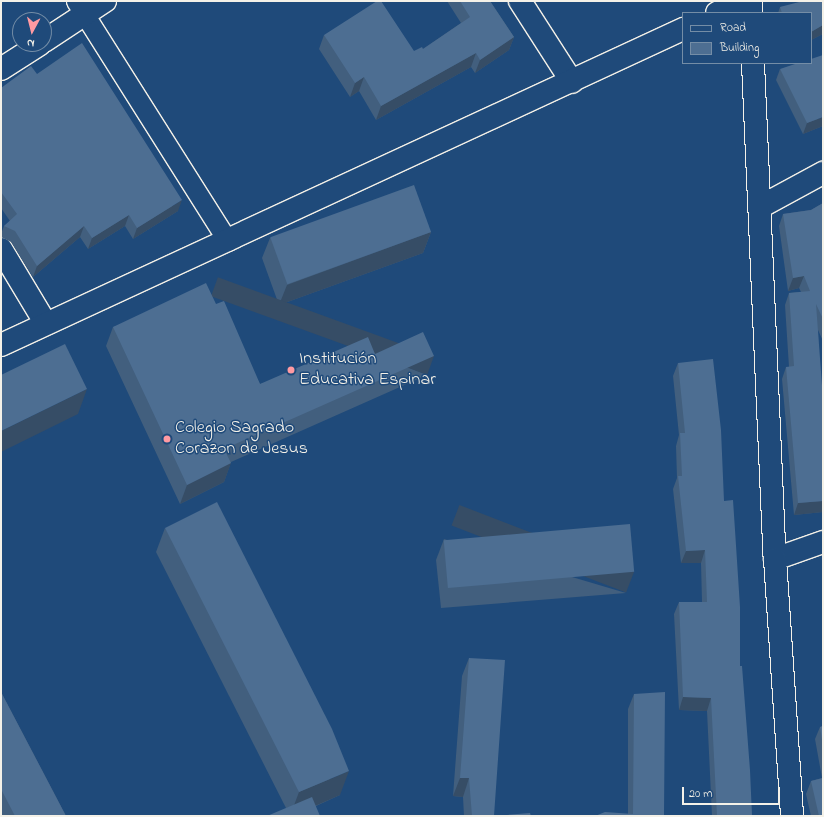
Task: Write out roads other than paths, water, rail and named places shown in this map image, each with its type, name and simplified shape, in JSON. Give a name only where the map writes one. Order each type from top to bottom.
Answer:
[{"type":"street","points":[[52,34],[80,8],[105,1]]},
{"type":"street","points":[[520,1],[572,82]]},
{"type":"street","points":[[719,12],[742,1]]},
{"type":"street","points":[[751,1],[751,12]]},
{"type":"street","points":[[1,345],[572,82],[682,29]]},
{"type":"street","points":[[1,69],[28,52]]},
{"type":"street","points":[[754,64],[775,560],[792,816]]},
{"type":"street","points":[[760,207],[823,173]]},
{"type":"street","points":[[1,248],[46,324]]},
{"type":"street","points":[[775,560],[823,542]]},
{"type":"lane","points":[[80,8],[228,241]]},
{"type":"place","name":"Institución Educativa Espinar","points":[[291,370]]},
{"type":"place","name":"Colegio Sagrado Corazon de Jesus","points":[[167,439]]}]
